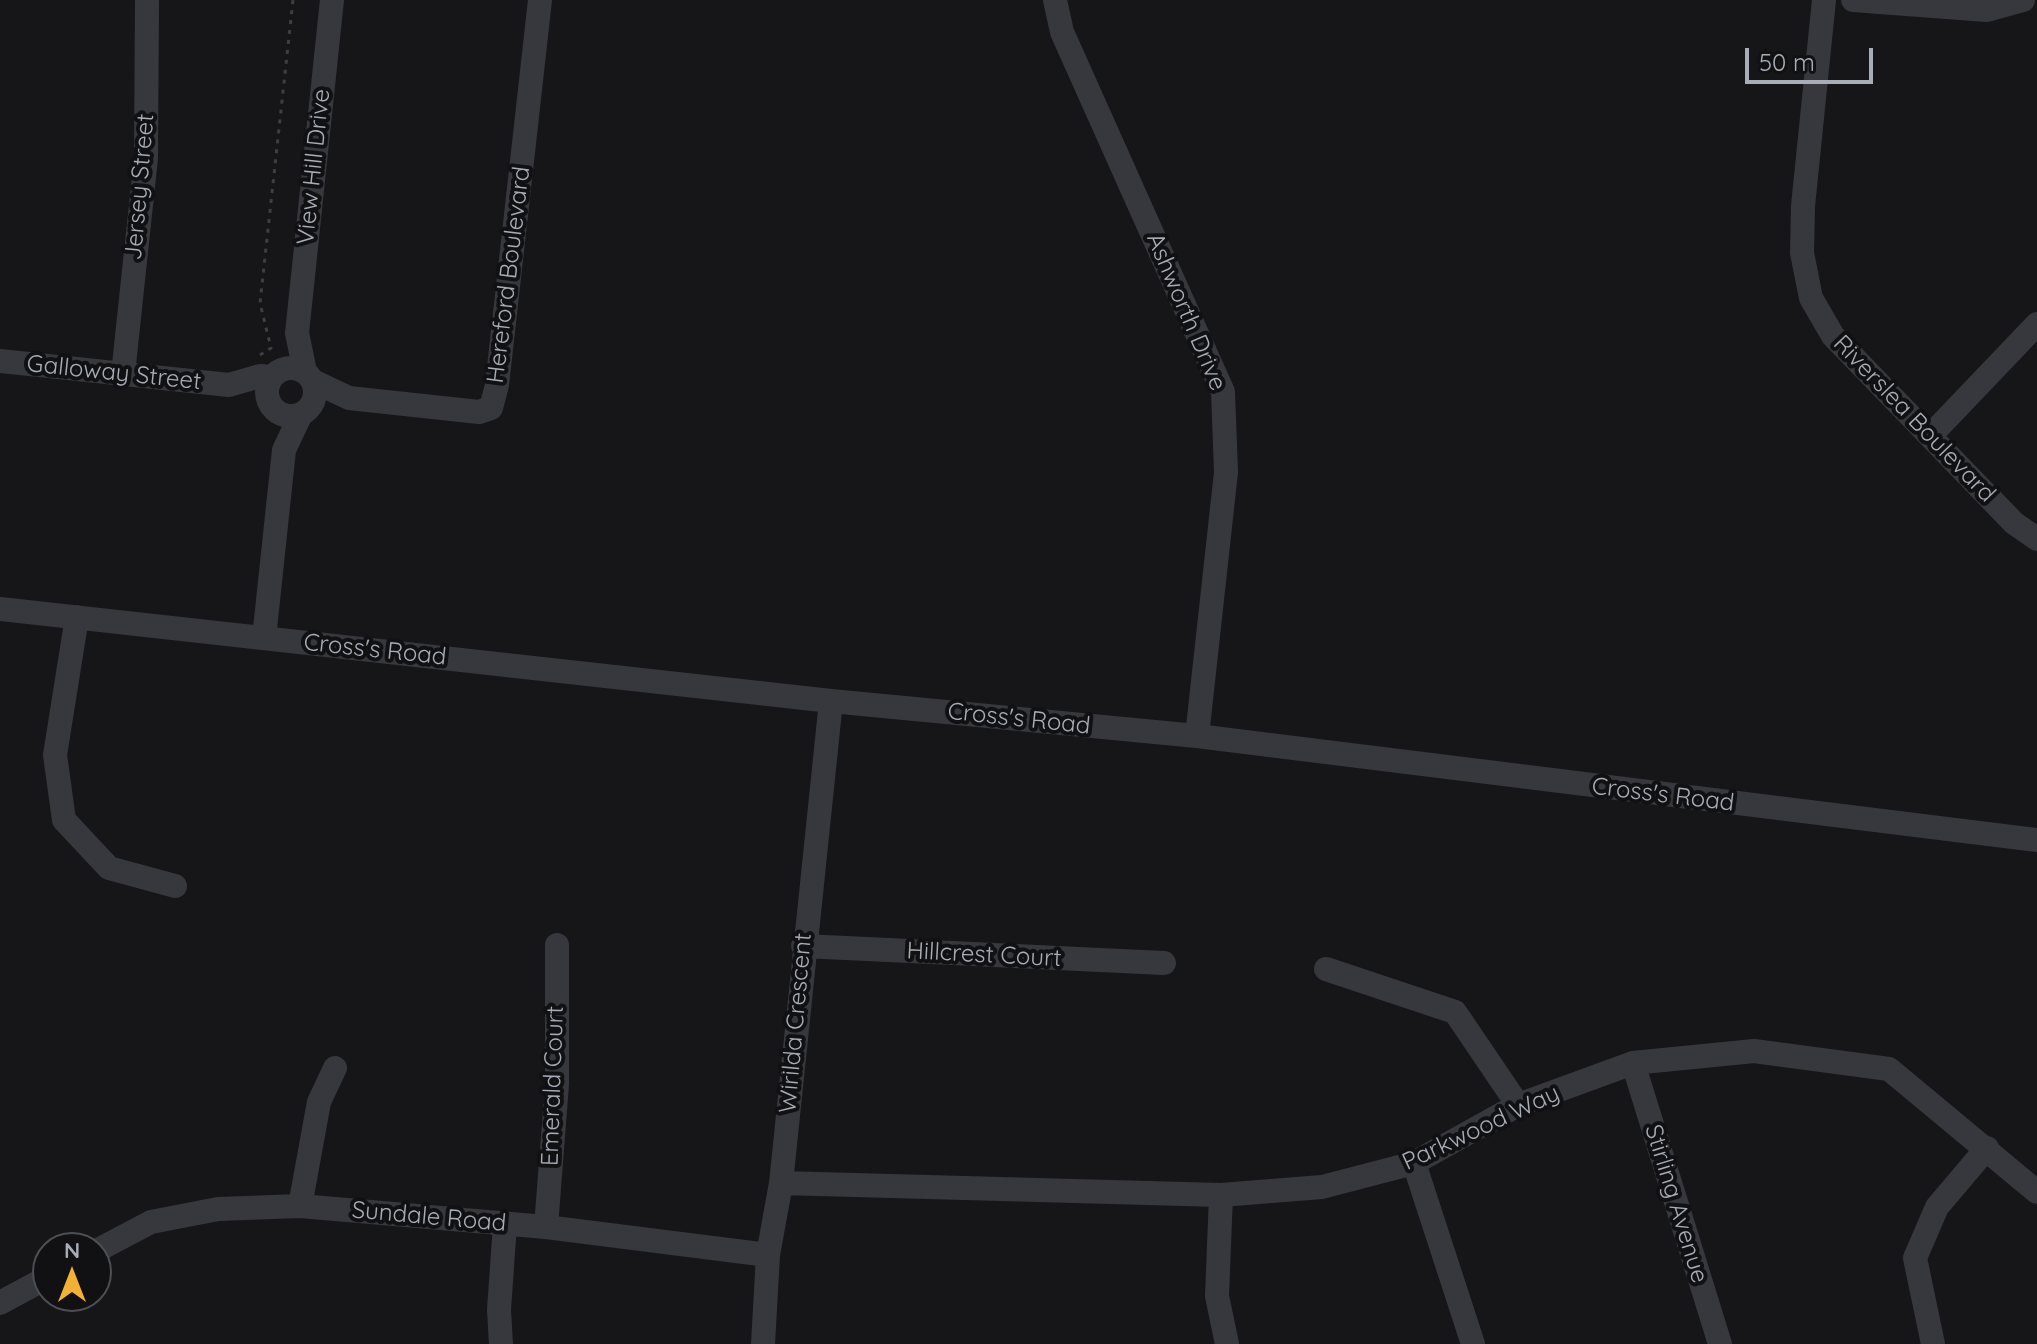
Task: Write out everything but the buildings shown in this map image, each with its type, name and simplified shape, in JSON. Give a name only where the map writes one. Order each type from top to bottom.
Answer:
[{"type":"street","name":"Jersey Street","points":[[123,374],[146,158],[147,0]]},
{"type":"street","name":"View Hill Drive","points":[[306,410],[315,394],[286,385],[297,333],[332,0]]},
{"type":"street","name":"Hereford Boulevard","points":[[286,385],[349,398],[479,412],[491,408],[497,385],[540,0]]},
{"type":"street","name":"Ashworth Drive","points":[[1055,0],[1062,32],[1223,392],[1226,472],[1197,736]]},
{"type":"street","name":"Riverslea Boulevard","points":[[1824,0],[1803,206],[1802,253],[1811,298],[1833,336],[2014,523],[2037,539]]},
{"type":"street","points":[[1853,0],[1987,10],[2023,0]]},
{"type":"street","points":[[1930,436],[2037,324]]},
{"type":"street","name":"Galloway Street","points":[[0,361],[229,385],[286,385]]},
{"type":"street","points":[[286,385],[288,415],[306,410]]},
{"type":"street","points":[[264,638],[284,450],[275,423],[286,385]]},
{"type":"street","name":"Hereford Boulevard","points":[[306,410],[349,398]]},
{"type":"street","points":[[284,450],[306,410]]},
{"type":"street","name":"Cross's Road","points":[[0,609],[831,701],[1197,736],[2037,840]]},
{"type":"street","points":[[77,617],[55,755],[64,820],[109,868],[175,886]]},
{"type":"street","name":"Wirilda Crescent","points":[[763,1344],[768,1255],[781,1183],[803,946],[831,701]]},
{"type":"street","name":"Emerald Court","points":[[546,1227],[557,1084],[557,945]]},
{"type":"street","name":"Hillcrest Court","points":[[803,946],[1164,963]]},
{"type":"street","points":[[1326,969],[1455,1012],[1518,1105]]},
{"type":"street","name":"Parkwood Way","points":[[781,1183],[1221,1195],[1322,1187],[1414,1163],[1518,1105],[1633,1063],[1754,1051],[1889,1069],[2037,1192]]},
{"type":"street","name":"Stirling Avenue","points":[[1633,1063],[1720,1344]]},
{"type":"street","points":[[300,1206],[319,1102],[335,1068]]},
{"type":"street","points":[[1933,1344],[1915,1258],[1937,1207],[1987,1148]]},
{"type":"street","points":[[1414,1163],[1473,1344]]},
{"type":"street","points":[[1221,1195],[1217,1296],[1227,1344]]},
{"type":"street","name":"Sundale Road","points":[[112,1243],[151,1222],[218,1209],[300,1206],[546,1227],[768,1255]]},
{"type":"street","points":[[501,1344],[499,1310],[505,1224]]},
{"type":"street","points":[[0,1303],[32,1286]]},
{"type":"path","points":[[259,355],[271,348],[260,303],[293,0]]}]
